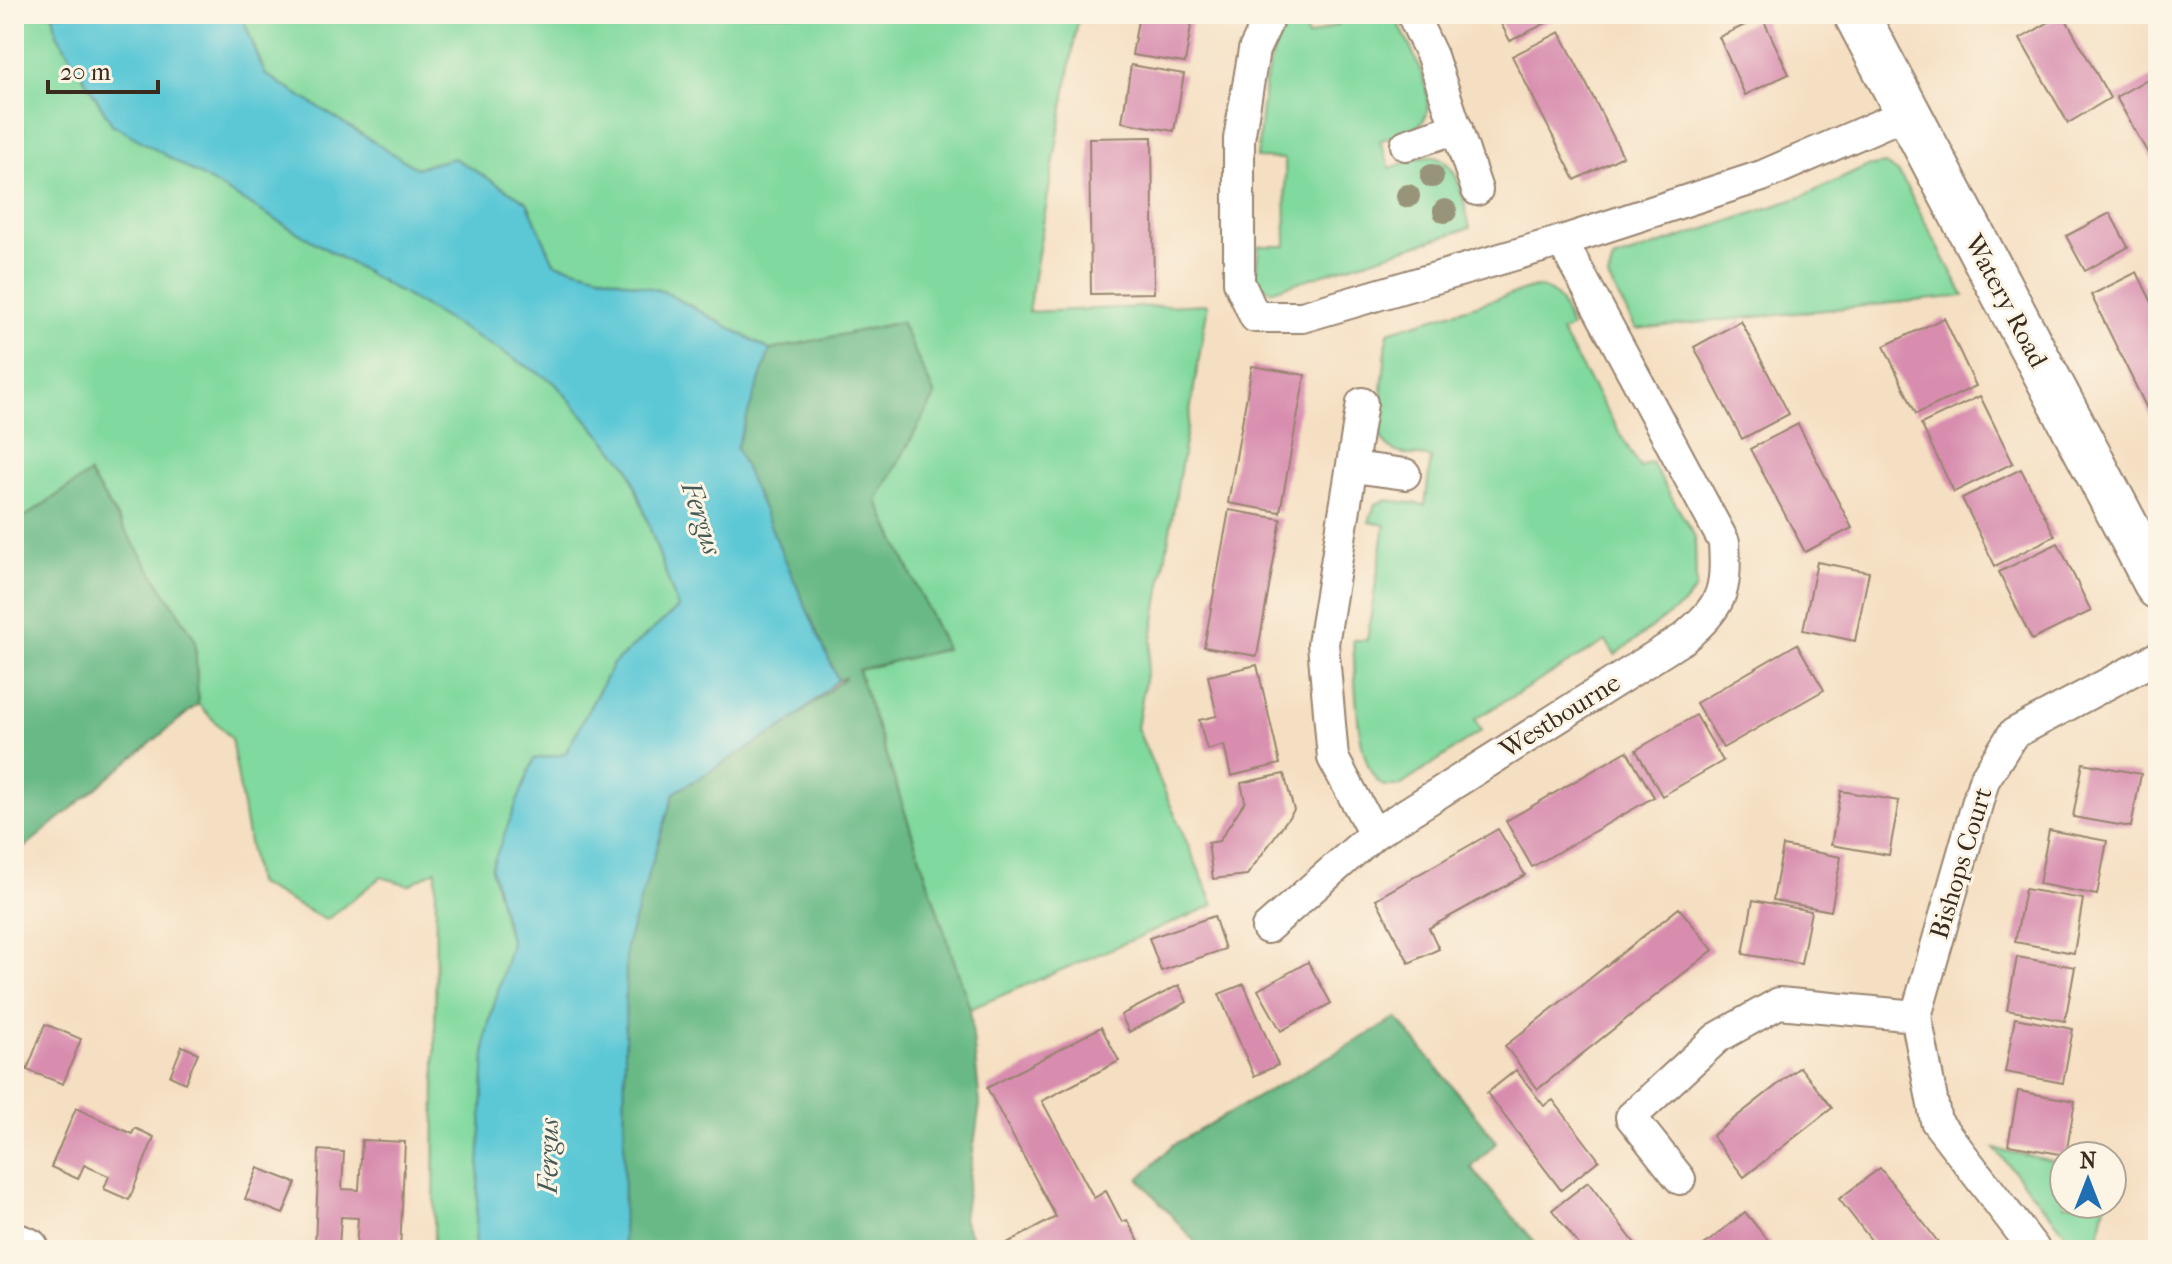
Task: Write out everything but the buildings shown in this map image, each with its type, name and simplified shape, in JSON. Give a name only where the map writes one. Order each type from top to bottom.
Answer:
[{"type":"street","points":[[1271,14],[1254,50],[1239,139],[1239,282],[1255,317],[1302,317],[1562,241],[1762,176],[1905,114]]},
{"type":"street","points":[[1412,14],[1432,56],[1477,190]]},
{"type":"street","name":"Watery Road","points":[[1856,14],[1905,114],[2154,566]]},
{"type":"street","points":[[1406,145],[1457,128]]},
{"type":"street","name":"Westbourne","points":[[1267,928],[1374,834],[1684,638],[1713,613],[1726,578],[1724,542],[1562,241]]},
{"type":"street","points":[[1362,403],[1323,644],[1333,758],[1374,834]]},
{"type":"street","points":[[1353,467],[1405,474]]},
{"type":"street","name":"Bishops Court","points":[[2035,1250],[1936,1121],[1916,1016],[1984,780],[2013,734],[2158,657]]},
{"type":"street","points":[[1680,1179],[1631,1117],[1717,1038],[1779,1003],[1916,1016]]},
{"type":"street","points":[[14,1245],[27,1250]]},
{"type":"green space","points":[[14,14],[53,14],[57,34],[112,124],[554,382],[628,466],[678,608],[613,664],[565,754],[491,868],[511,944],[486,1034],[476,1250],[434,1250],[436,870],[409,885],[381,877],[326,920],[256,883],[231,738],[198,704],[195,639],[89,474],[14,524]]},
{"type":"green space","points":[[241,14],[1079,14],[1028,312],[1208,304],[1137,728],[1214,905],[970,1009],[858,670],[946,649],[877,501],[935,396],[901,322],[770,350],[665,292],[554,263],[527,202],[454,158],[416,168],[265,74]]},
{"type":"green space","points":[[1296,14],[1300,14],[1308,37],[1362,14],[1392,14],[1396,18],[1416,58],[1427,91],[1428,105],[1425,118],[1416,127],[1380,141],[1390,168],[1429,157],[1443,161],[1450,167],[1460,186],[1470,228],[1270,291],[1255,279],[1259,246],[1286,246],[1285,159],[1257,158],[1270,64],[1276,46]]},
{"type":"green space","points":[[1885,164],[1899,173],[1964,296],[1636,329],[1608,278],[1613,260],[1804,196],[1866,167]]},
{"type":"green space","points":[[1535,287],[1550,291],[1563,307],[1571,328],[1561,332],[1640,468],[1651,462],[1695,537],[1696,589],[1682,605],[1615,655],[1606,641],[1475,719],[1481,731],[1400,786],[1384,786],[1366,761],[1356,697],[1353,640],[1367,640],[1385,525],[1369,522],[1375,504],[1388,500],[1425,505],[1431,458],[1391,449],[1378,428],[1388,332]]},
{"type":"green space","points":[[901,322],[935,396],[877,501],[946,649],[858,670],[970,1009],[980,1104],[963,1219],[978,1250],[623,1250],[626,945],[674,793],[788,724],[846,677],[838,680],[736,448],[770,350]]},
{"type":"green space","points":[[89,474],[195,639],[198,704],[14,856],[14,524]]},
{"type":"green space","points":[[1397,1018],[1497,1142],[1471,1168],[1542,1250],[1202,1250],[1139,1179],[1173,1145]]},
{"type":"green space","points":[[1995,1149],[2048,1160],[2048,1212]]},
{"type":"green space","points":[[2055,1220],[2102,1220],[2096,1250],[2080,1250]]},
{"type":"water","name":"Fergus","points":[[53,14],[241,14],[265,74],[416,168],[454,158],[527,202],[554,263],[665,292],[770,350],[736,448],[838,680],[788,724],[674,793],[626,946],[623,1250],[476,1250],[475,1245],[486,1034],[511,944],[491,868],[534,759],[565,754],[613,664],[678,608],[628,466],[554,382],[112,124],[57,34]]}]
